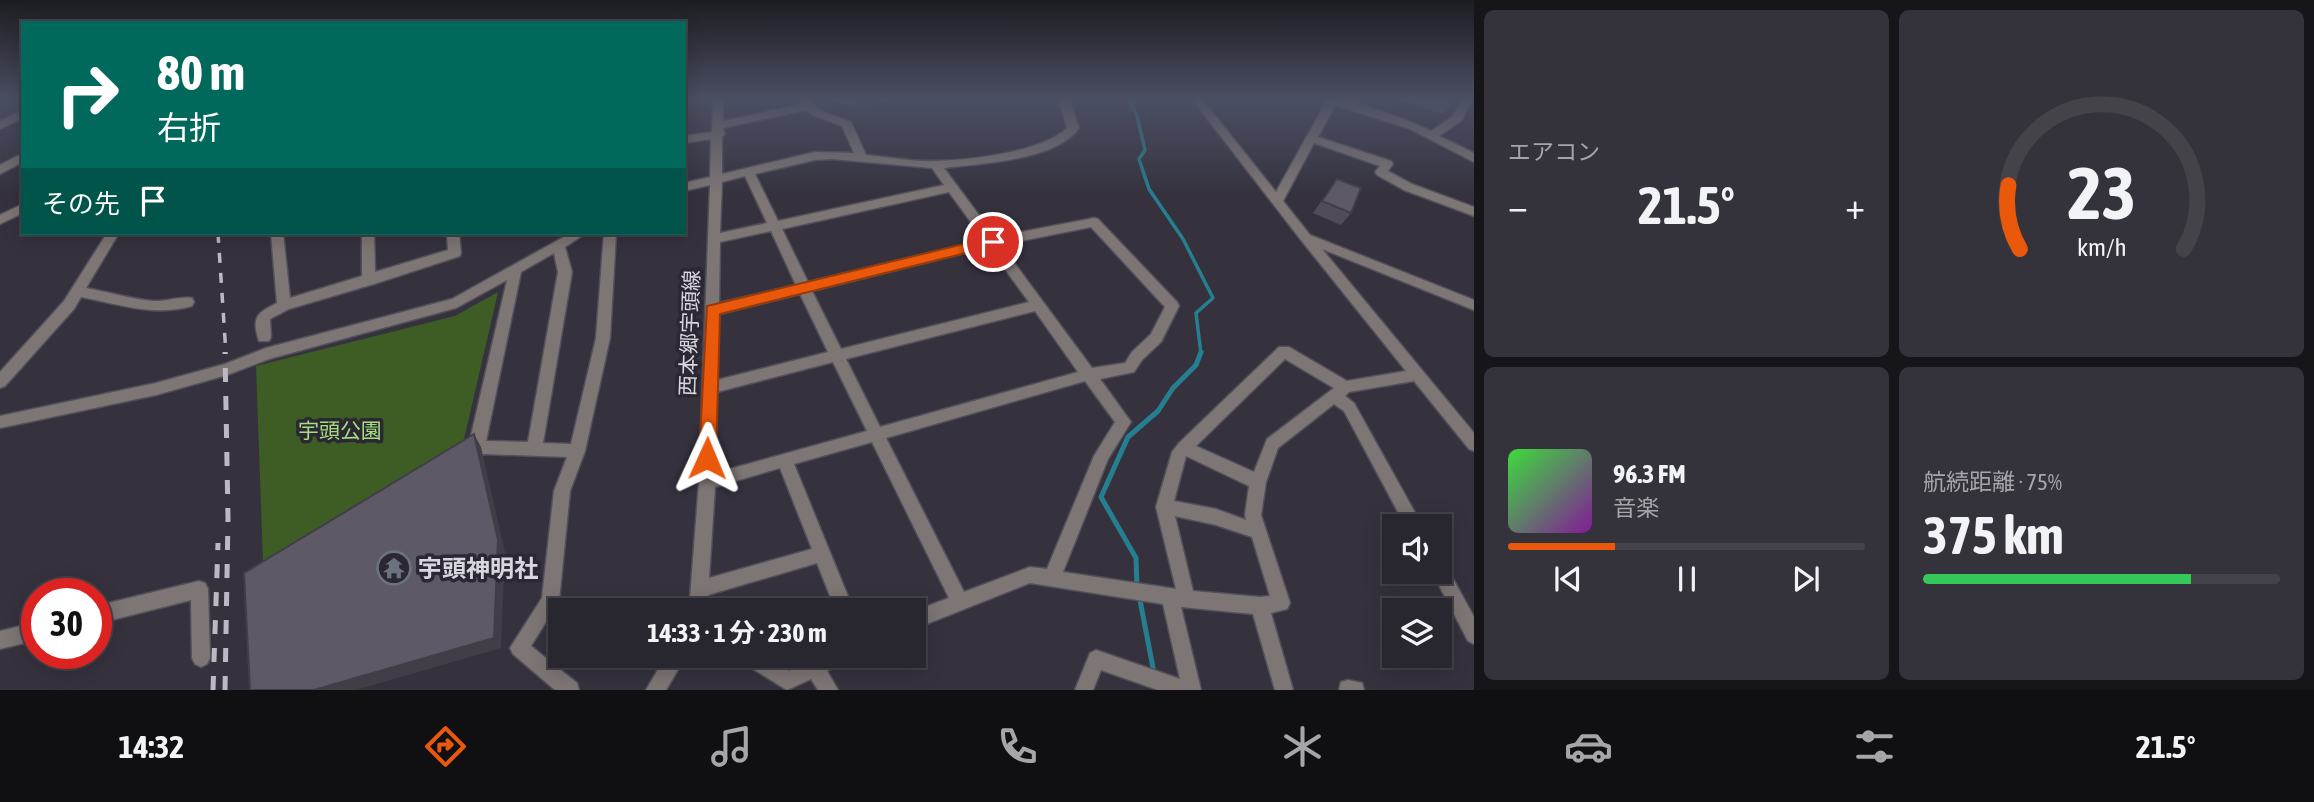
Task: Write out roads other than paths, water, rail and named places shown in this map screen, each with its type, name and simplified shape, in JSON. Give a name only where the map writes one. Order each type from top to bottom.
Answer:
[{"type":"street","points":[[686,139],[712,131]]},
{"type":"street","name":"西本郷宇頭線","points":[[699,598],[707,482],[715,179],[719,131]]},
{"type":"street","points":[[850,131],[862,158]]},
{"type":"street","points":[[686,186],[815,156],[936,165],[1014,155],[1041,148],[1070,131]]},
{"type":"street","points":[[1222,131],[1474,444]]},
{"type":"street","points":[[1277,201],[1314,131]]},
{"type":"street","points":[[1422,131],[1474,158]]},
{"type":"street","points":[[1432,136],[1439,131]]},
{"type":"street","points":[[1311,138],[1387,164],[1381,172],[1408,187],[1474,212]]},
{"type":"street","points":[[0,170],[21,158]]},
{"type":"street","points":[[936,165],[1123,422],[1102,456],[1052,577]]},
{"type":"street","points":[[748,171],[959,600]]},
{"type":"street","points":[[714,239],[953,187]]},
{"type":"street","points":[[0,220],[21,209]]},
{"type":"street","points":[[707,482],[1087,375],[1129,368],[1156,338],[1172,306],[1094,222],[993,242],[713,310]]},
{"type":"street","points":[[0,382],[69,305],[112,235]]},
{"type":"street","points":[[277,235],[284,305]]},
{"type":"street","points":[[368,235],[369,281]]},
{"type":"street","points":[[264,337],[263,316],[284,305],[455,253],[453,235]]},
{"type":"street","points":[[0,422],[156,389],[266,354],[456,303],[515,272],[576,235]]},
{"type":"street","points":[[570,690],[519,648],[550,601],[562,491],[578,451],[603,338],[610,235]]},
{"type":"street","points":[[1305,237],[1474,305]]},
{"type":"street","points":[[534,449],[565,272],[558,244]]},
{"type":"street","points":[[481,447],[478,440],[515,272]]},
{"type":"street","points":[[77,291],[128,303],[177,306],[187,302]]},
{"type":"street","points":[[709,388],[1038,305]]},
{"type":"street","points":[[1192,690],[1164,507],[1180,452],[1284,351],[1339,391],[1408,514]]},
{"type":"street","points":[[926,615],[1030,575],[1260,606],[1280,603],[1253,515],[1258,482],[1272,444],[1339,391],[1418,375]]},
{"type":"street","points":[[456,468],[481,447],[578,451]]},
{"type":"street","points":[[1184,448],[1258,482]]},
{"type":"street","points":[[785,460],[840,598]]},
{"type":"street","points":[[1164,507],[1216,517],[1260,532]]},
{"type":"street","points":[[700,589],[821,554]]},
{"type":"street","points":[[1446,584],[1474,635]]},
{"type":"street","points":[[112,611],[199,589],[201,657]]},
{"type":"street","points":[[1260,606],[1283,690]]},
{"type":"street","points":[[0,640],[21,635]]},
{"type":"street","points":[[1084,690],[1096,659],[1172,688]]},
{"type":"street","points":[[655,690],[669,668]]},
{"type":"street","points":[[767,668],[788,681],[815,669],[829,690]]},
{"type":"street","points":[[1348,689],[1355,690]]},
{"type":"waterway","points":[[1141,131],[1145,150],[1139,159],[1149,189],[1183,239],[1213,298],[1196,313],[1201,352]]},
{"type":"waterway","points":[[1137,587],[1136,558],[1101,497],[1128,437],[1158,411],[1173,388],[1196,365],[1201,352]]},
{"type":"waterway","points":[[1139,595],[1154,673]]},
{"type":"railway","points":[[218,235],[226,354]]},
{"type":"railway","points":[[225,352],[228,518],[225,690]]},
{"type":"railway","points":[[213,690],[218,543]]},
{"type":"place","name":"宇頭神明社","points":[[394,568]]},
{"type":"park label","name":"宇頭公園","points":[[340,430]]}]
